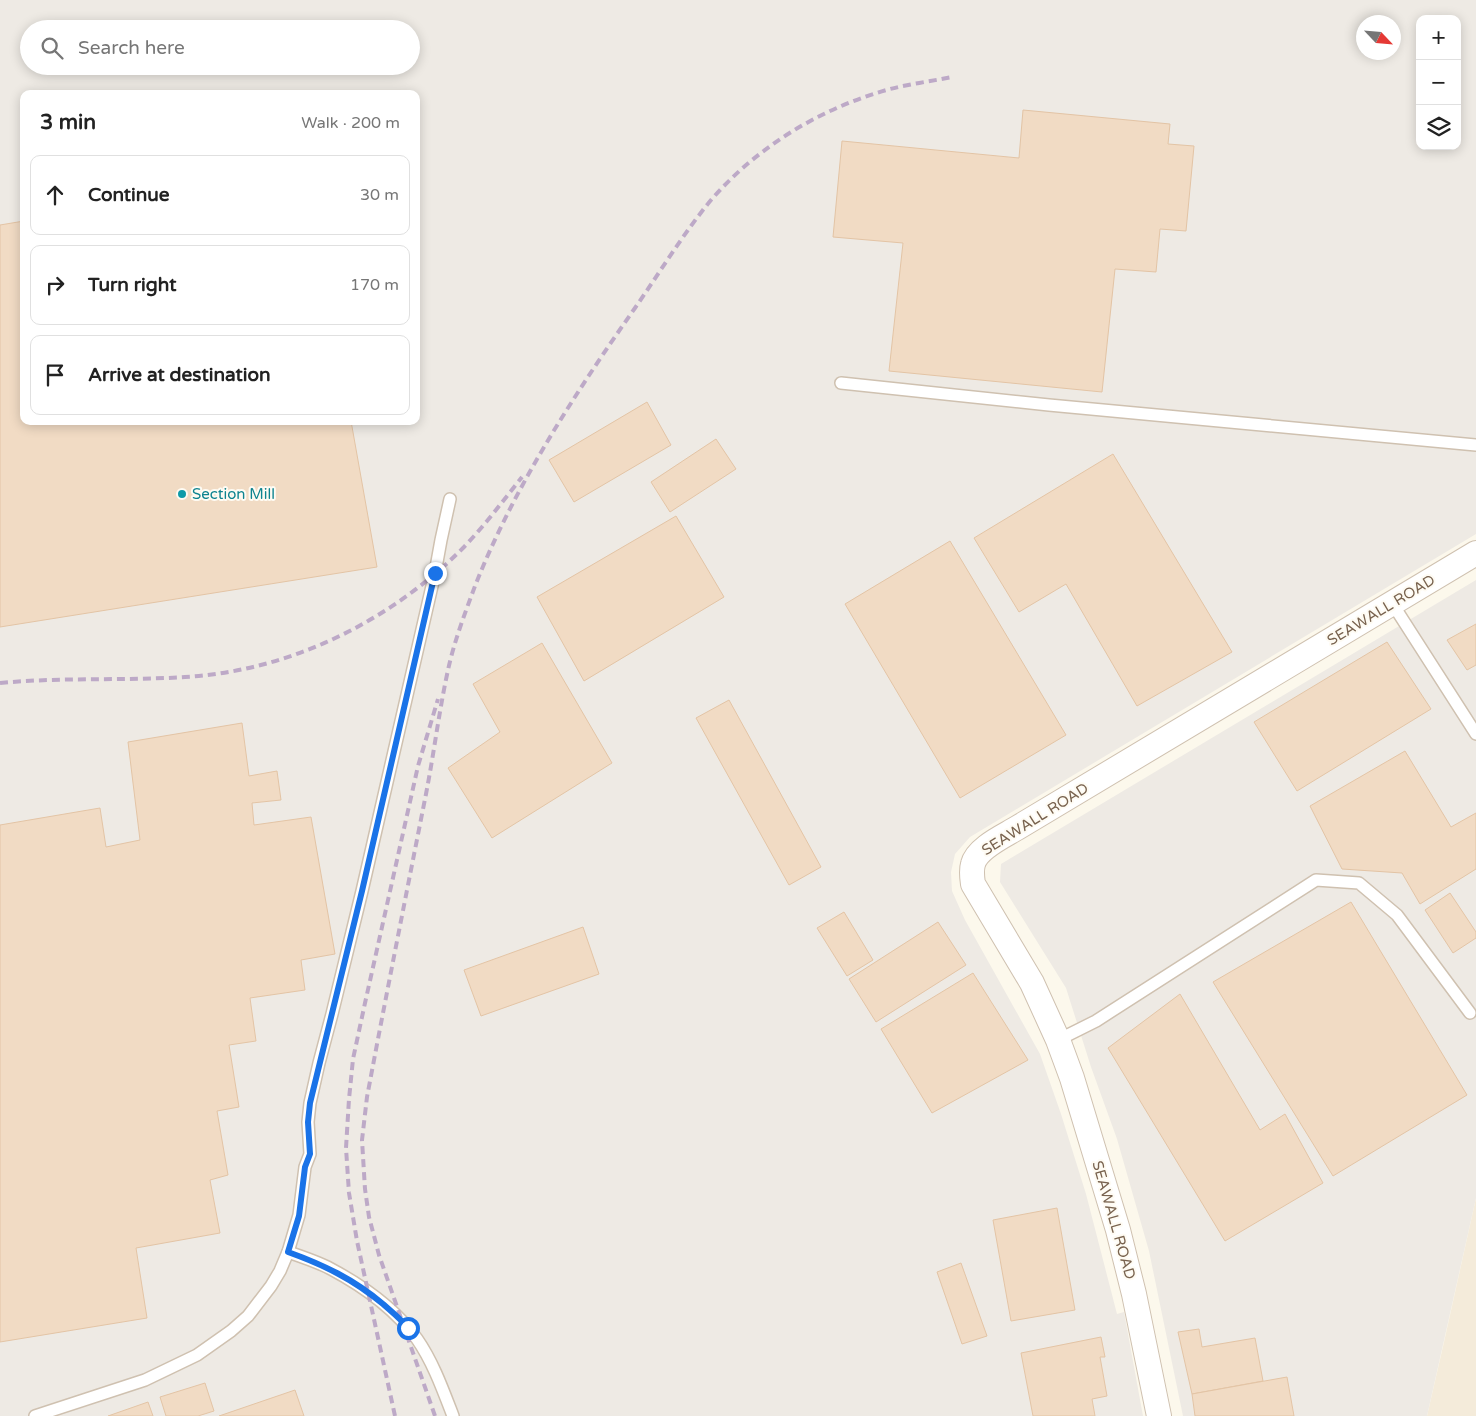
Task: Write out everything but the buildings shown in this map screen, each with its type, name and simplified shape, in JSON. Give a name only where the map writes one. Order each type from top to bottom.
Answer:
[{"type":"street","name":"SEAWALL ROAD","points":[[1159,1416],[1134,1294],[1118,1230],[1080,1101],[1058,1040],[1032,983],[973,884],[973,863],[980,852],[1034,818],[1476,552]]},
{"type":"lane","points":[[841,383],[1049,405],[1476,445]]},
{"type":"lane","points":[[35,1416],[145,1380],[197,1355],[231,1331],[248,1316],[280,1271],[299,1216],[305,1167],[310,1154],[308,1122],[310,1103],[362,891],[435,573],[450,499]]},
{"type":"lane","points":[[1392,603],[1476,734]]},
{"type":"lane","points":[[1058,1040],[1096,1021],[1316,880],[1359,883],[1397,915],[1470,1013]]},
{"type":"lane","points":[[288,1252],[314,1261],[347,1278],[368,1292],[402,1321],[425,1353],[442,1386],[453,1416]]},
{"type":"shaded area","points":[[0,0],[1476,0],[1476,534],[970,837],[955,854],[951,872],[952,891],[965,920],[1040,1054],[1086,1194],[1117,1314],[1124,1312],[1143,1416],[0,1416]]},
{"type":"shaded area","points":[[1476,580],[1476,1198],[1427,1416],[1183,1416],[1149,1251],[1117,1139],[1091,1067],[1066,988],[1000,882],[1001,864]]},
{"type":"shaded area","points":[[1476,1198],[1476,1416],[1427,1416],[1444,1342]]},
{"type":"railway","points":[[435,1416],[379,1255],[369,1217],[362,1140],[367,1097],[426,794],[450,659],[475,586],[508,513],[568,408],[681,240],[711,200],[729,181],[770,146],[815,118],[864,97],[890,89],[952,77]]},
{"type":"railway","points":[[0,683],[46,680],[185,677],[224,673],[263,665],[300,653],[336,638],[371,619],[404,598],[435,574],[472,539],[522,477]]},
{"type":"railway","points":[[395,1416],[357,1241],[349,1193],[346,1148],[353,1059],[418,766],[438,699]]},
{"type":"place","name":"Section Mill","points":[[182,494]]},
{"type":"route","points":[[408,1328],[368,1292],[347,1278],[314,1261],[288,1252],[299,1216],[305,1167],[310,1154],[308,1122],[310,1103],[362,891],[435,573]]}]
